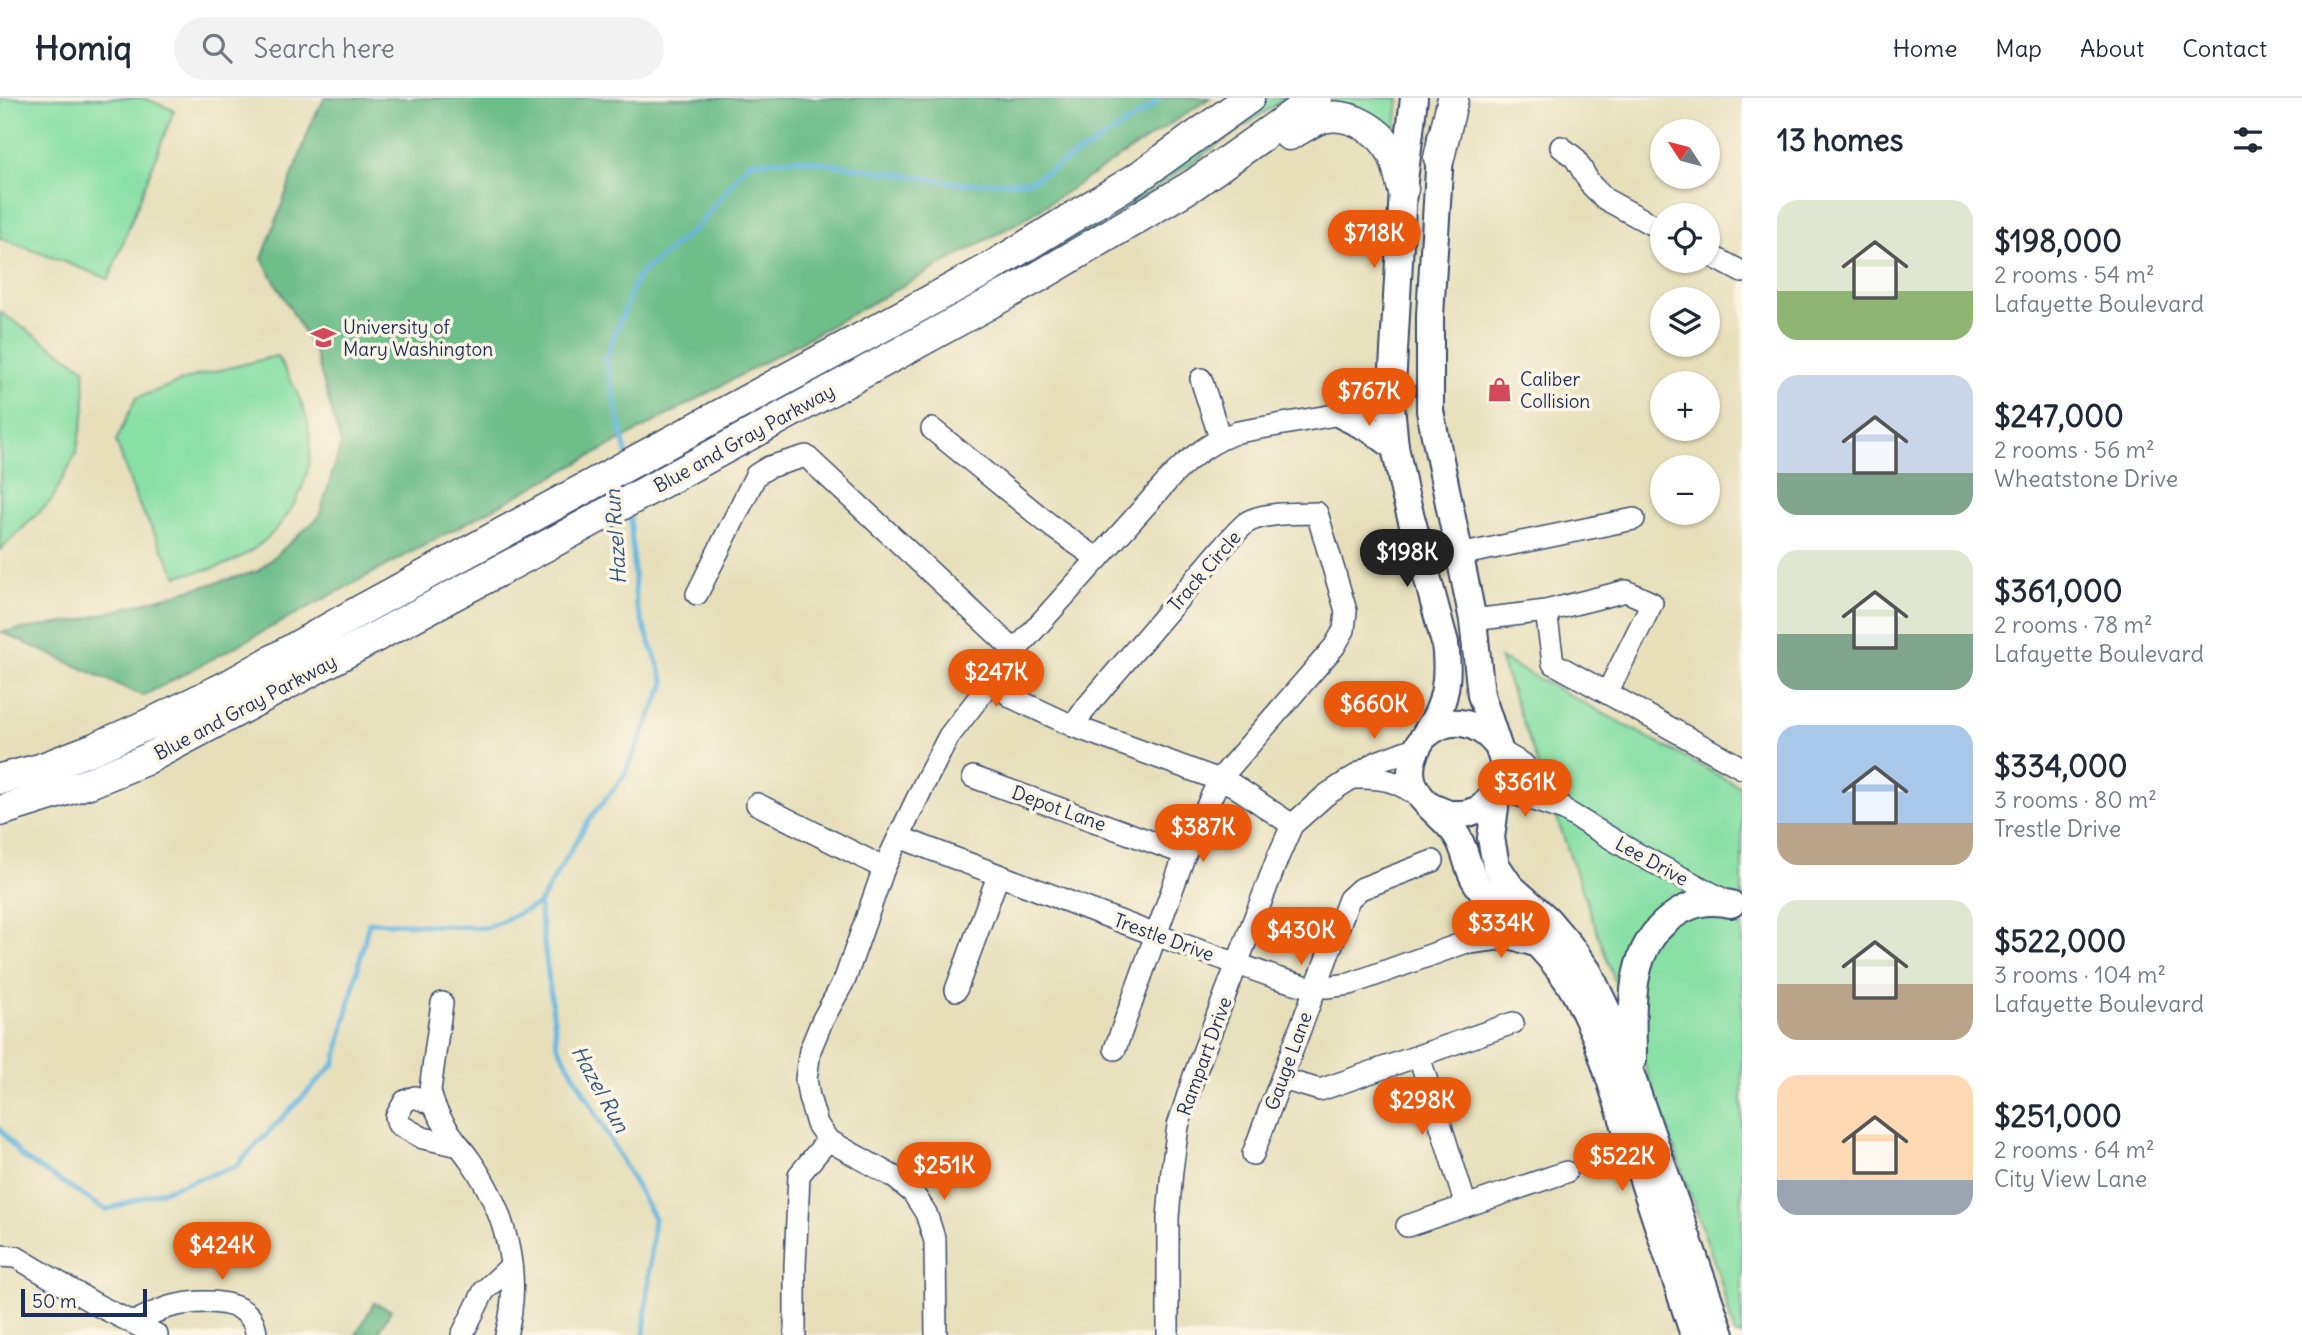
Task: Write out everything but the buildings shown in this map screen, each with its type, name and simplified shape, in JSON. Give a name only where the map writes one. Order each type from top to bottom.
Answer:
[{"type":"highway","name":"Blue and Gray Parkway","points":[[0,779],[40,769],[95,748],[229,685],[361,610],[988,268],[1138,178],[1249,98]]},
{"type":"highway","name":"Blue and Gray Parkway","points":[[0,811],[89,783],[145,760],[570,533],[1038,277],[1193,185],[1316,98]]},
{"type":"highway","points":[[1439,158],[1453,98]]},
{"type":"highway","points":[[1248,147],[1283,138],[1322,118],[1348,118],[1364,125],[1382,139],[1393,155],[1403,189]]},
{"type":"main road","points":[[1414,98],[1403,189],[1391,405],[1395,447],[1448,664],[1438,712],[1412,760],[1412,780],[1427,803],[1458,837],[1471,871],[1483,892],[1535,943],[1568,981],[1596,1037],[1694,1335]]},
{"type":"main road","points":[[1444,98],[1430,315],[1430,399],[1434,432],[1473,620],[1481,695],[1504,770],[1491,838],[1496,865],[1510,886],[1547,919],[1588,971],[1613,1023],[1721,1335]]},
{"type":"main road","points":[[1391,405],[1417,410],[1429,421],[1434,432]]},
{"type":"main road","points":[[1342,415],[1372,430],[1395,447]]},
{"type":"main road","points":[[1421,742],[1440,726],[1460,722],[1483,730],[1499,749]]},
{"type":"main road","points":[[1427,803],[1449,814],[1465,814],[1486,804],[1498,791]]},
{"type":"main road","points":[[1472,940],[1481,930],[1487,915],[1483,892]]},
{"type":"main road","points":[[1634,1082],[1634,988],[1639,962],[1647,943],[1664,923],[1689,906],[1710,901],[1737,907]]},
{"type":"main road","points":[[1472,940],[1510,935],[1535,943]]},
{"type":"street","points":[[1561,147],[1574,158],[1591,184],[1605,199],[1650,223]]},
{"type":"street","points":[[1720,260],[1742,272]]},
{"type":"street","points":[[1201,379],[1220,439]]},
{"type":"street","points":[[936,1335],[935,1241],[926,1213],[913,1193],[894,1177],[828,1140],[817,1124],[806,1079],[810,1049],[845,979],[884,868],[925,782],[949,736],[990,681],[1191,457],[1220,439],[1238,432],[1391,405]]},
{"type":"street","points":[[932,429],[1055,529],[1097,559]]},
{"type":"street","points":[[696,594],[755,475],[769,467],[806,456],[1015,651]]},
{"type":"street","name":"Track Circle","points":[[1073,726],[1223,547],[1247,523],[1264,517],[1317,513],[1346,611],[1345,630],[1334,647],[1219,780]]},
{"type":"street","points":[[1459,555],[1634,519]]},
{"type":"street","points":[[1473,620],[1546,611],[1626,591],[1652,603],[1607,693]]},
{"type":"street","points":[[1546,611],[1553,663],[1742,768]]},
{"type":"street","points":[[990,681],[1013,698],[1073,726],[1243,790],[1292,825]]},
{"type":"street","name":"Rampart Drive","points":[[1168,1335],[1168,1218],[1178,1126],[1194,1076],[1292,825],[1326,795],[1377,762],[1421,742]]},
{"type":"street","points":[[1499,749],[1523,764],[1564,810]]},
{"type":"street","name":"Depot Lane","points":[[974,777],[1185,853]]},
{"type":"street","points":[[1356,778],[1389,779],[1403,785],[1427,803]]},
{"type":"street","points":[[1115,1049],[1185,853],[1219,780]]},
{"type":"street","points":[[1498,791],[1564,810]]},
{"type":"street","points":[[757,804],[884,868]]},
{"type":"street","name":"Lee Drive","points":[[1564,810],[1632,851],[1737,907]]},
{"type":"street","name":"Trestle Drive","points":[[899,838],[1277,978],[1316,986],[1350,984],[1472,940]]},
{"type":"street","name":"Gauge Lane","points":[[1254,1154],[1346,904],[1360,888],[1433,861]]},
{"type":"street","points":[[956,990],[998,876]]},
{"type":"street","points":[[442,1003],[430,1090],[432,1104],[480,1174],[503,1226],[511,1266],[512,1308],[506,1335]]},
{"type":"street","points":[[1282,1079],[1320,1090],[1513,1023]]},
{"type":"street","points":[[1419,1056],[1466,1206]]},
{"type":"street","points":[[432,1104],[415,1097],[405,1101],[396,1116],[398,1124],[422,1138],[460,1146]]},
{"type":"street","points":[[795,1335],[799,1175],[828,1140]]},
{"type":"street","points":[[1407,1226],[1566,1172]]},
{"type":"street","points":[[0,1256],[16,1257],[97,1305],[157,1335]]},
{"type":"street","points":[[462,1335],[484,1291],[511,1266]]},
{"type":"street","points":[[133,1323],[168,1307],[228,1304],[241,1309],[252,1318],[256,1335]]},
{"type":"green space","points":[[0,98],[143,98],[174,110],[109,279],[0,238]]},
{"type":"green space","points":[[325,98],[1210,98],[1028,217],[677,410],[143,696],[1,632],[78,621],[258,571],[319,517],[341,444],[315,352],[262,259],[313,119]]},
{"type":"green space","points":[[1265,98],[1285,98],[1074,244],[671,465],[670,452],[1224,129]]},
{"type":"green space","points":[[1336,98],[1399,98],[1395,139],[1325,106]]},
{"type":"green space","points":[[0,312],[84,368],[85,409],[76,454],[51,501],[0,550]]},
{"type":"green space","points":[[277,356],[299,397],[308,424],[310,446],[302,488],[280,524],[248,553],[223,565],[177,576],[137,501],[116,441],[136,398],[196,376]]},
{"type":"green space","points":[[1500,658],[1742,788],[1742,1335],[1735,1335],[1719,1275]]},
{"type":"green space","points":[[374,1303],[391,1310],[377,1335],[356,1335]]},
{"type":"waterway","name":"Hazel Run","points":[[626,453],[606,358],[637,277],[698,226],[749,162],[798,159],[964,184],[1031,181],[1092,146],[1153,106],[1158,98]]},
{"type":"waterway","name":"Hazel Run","points":[[630,512],[636,605],[665,683],[624,776],[589,820],[539,904],[557,1044],[654,1218],[644,1335]]},
{"type":"waterway","points":[[0,1129],[22,1157],[106,1210],[236,1166],[335,1063],[369,922],[486,928],[539,904]]},
{"type":"place","name":"University of Mary Washington","points":[[323,338]]},
{"type":"place","name":"Caliber Collision","points":[[1500,390]]}]
